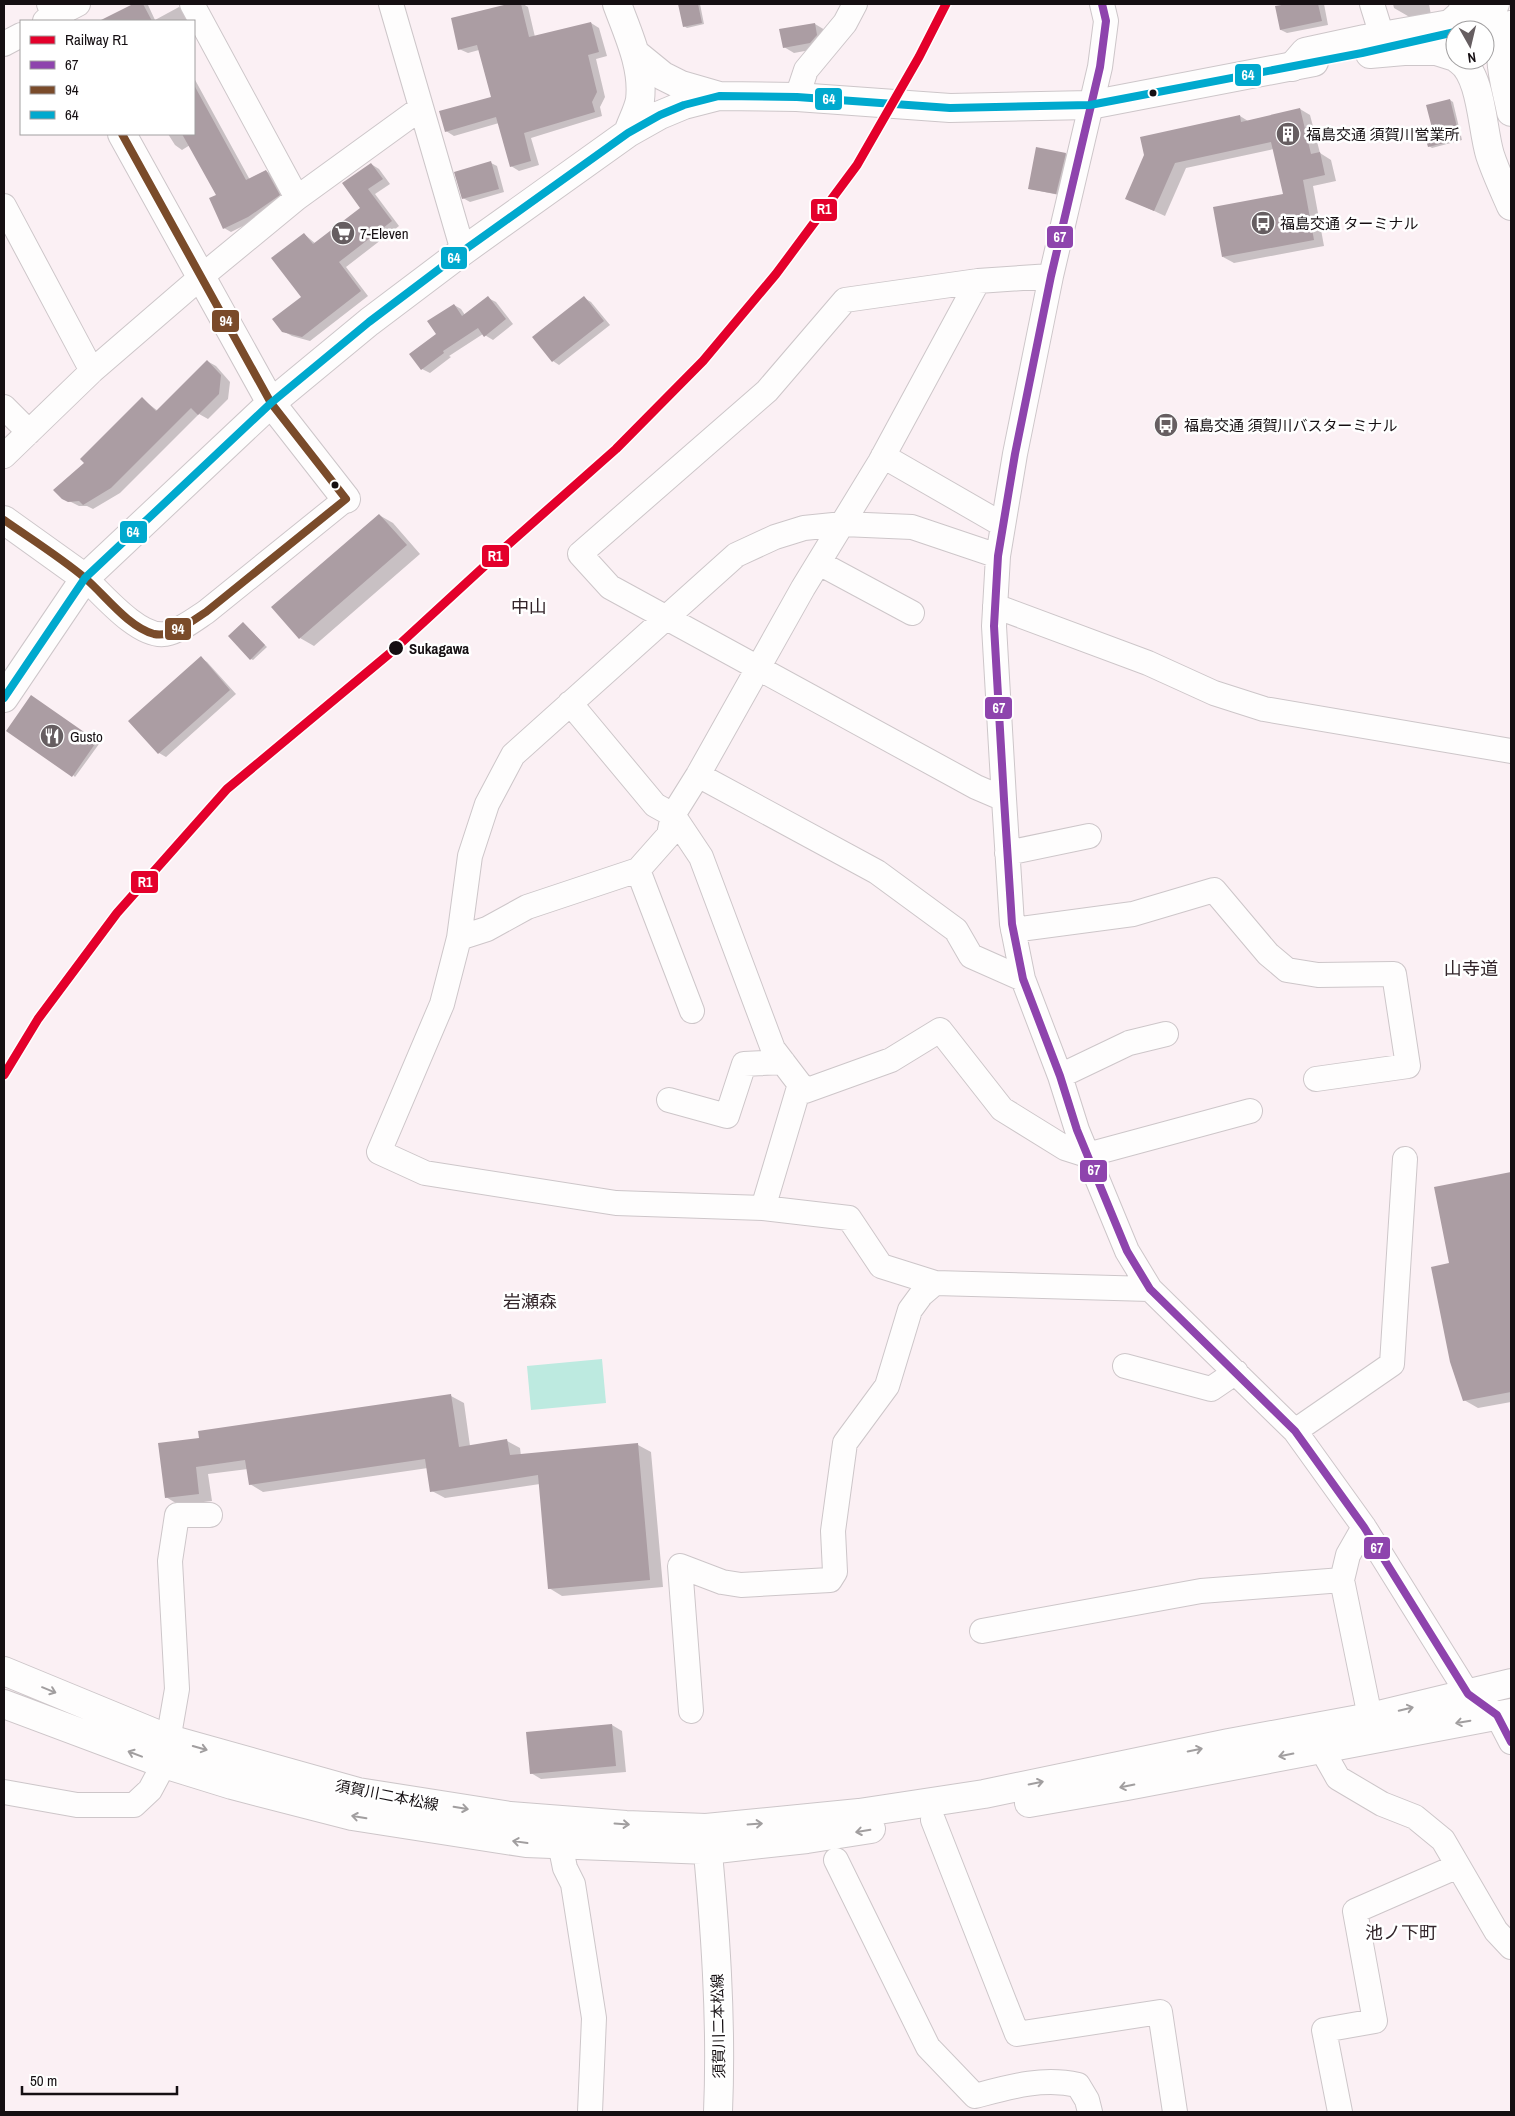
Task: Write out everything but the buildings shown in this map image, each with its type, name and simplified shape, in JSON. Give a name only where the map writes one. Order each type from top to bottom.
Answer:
[{"type":"main road","points":[[617,4],[636,54],[640,84],[640,102],[628,133]]},
{"type":"main road","points":[[4,698],[85,578],[271,403],[369,322],[463,251],[628,133],[660,115],[684,105],[719,96],[797,97],[950,108],[1090,105],[1292,67],[1450,24],[1462,14],[1465,4]]},
{"type":"main road","points":[[1481,20],[1489,16],[1495,4]]},
{"type":"main road","points":[[1495,21],[1511,18]]},
{"type":"main road","points":[[1511,26],[1506,31],[1500,60],[1511,112]]},
{"type":"main road","points":[[1372,44],[1445,30]]},
{"type":"main road","points":[[1372,44],[1373,55],[1404,51],[1436,51],[1445,54]]},
{"type":"main road","points":[[636,54],[663,76],[681,85],[719,96]]},
{"type":"main road","points":[[1468,70],[1473,77],[1490,155],[1511,207]]},
{"type":"main road","points":[[1481,70],[1511,207]]},
{"type":"main road","points":[[123,135],[271,403],[346,499]]},
{"type":"main road","points":[[4,520],[85,578]]},
{"type":"main road","name":"須賀川二本松線","points":[[4,1671],[232,1785],[352,1816],[526,1843],[560,1844],[707,1839]]},
{"type":"main road","points":[[707,1839],[984,1794],[1229,1743],[1370,1717],[1511,1684]]},
{"type":"main road","points":[[1468,1694],[1511,1692]]},
{"type":"main road","name":"須賀川二本松線","points":[[4,1704],[166,1752],[358,1792],[510,1816],[626,1825],[707,1839]]},
{"type":"main road","points":[[707,1839],[806,1839],[933,1820],[1127,1786],[1504,1714]]},
{"type":"main road","name":"須賀川二本松線","points":[[707,1839],[717,1967],[720,2068],[718,2112]]},
{"type":"street","points":[[192,4],[297,198]]},
{"type":"street","points":[[391,4],[463,251]]},
{"type":"street","points":[[797,97],[806,70],[845,23],[855,4]]},
{"type":"street","points":[[1102,4],[1106,21],[1100,67],[1051,276],[1015,454],[998,556],[994,626],[1007,853],[1013,930],[1023,979],[1060,1076],[1077,1130],[1128,1251],[1150,1290],[1295,1431],[1364,1527],[1468,1694],[1504,1714],[1511,1742]]},
{"type":"street","points":[[1372,4],[1372,44]]},
{"type":"street","points":[[4,44],[20,36]]},
{"type":"street","points":[[4,456],[92,371],[201,277],[297,198],[421,108]]},
{"type":"street","points":[[4,209],[92,371]]},
{"type":"street","points":[[1004,799],[976,786],[610,587],[580,554],[767,391],[844,300],[978,281],[1051,276]]},
{"type":"street","points":[[458,938],[487,929],[527,907],[638,870],[669,834],[673,815],[883,456],[978,281]]},
{"type":"street","points":[[4,407],[29,432]]},
{"type":"street","points":[[883,456],[1003,525]]},
{"type":"street","points":[[85,578],[140,628],[154,634],[166,634],[186,625],[206,612],[346,499]]},
{"type":"street","points":[[998,556],[912,527],[842,524],[804,528],[775,537],[736,555],[513,755],[487,804],[470,856],[458,938],[442,1004],[379,1152],[425,1173],[607,1201],[763,1208],[849,1218],[880,1266],[935,1283],[1150,1290]]},
{"type":"street","points":[[819,563],[912,613]]},
{"type":"street","points":[[995,606],[1148,663],[1214,693],[1264,709],[1511,752]]},
{"type":"street","points":[[570,703],[655,805],[673,815],[701,857],[773,1049],[805,1091],[891,1060],[940,1030],[1002,1110],[1065,1148],[1088,1155],[1250,1111]]},
{"type":"street","points":[[698,775],[877,872],[956,930],[971,956],[1023,979]]},
{"type":"street","points":[[1007,853],[1089,836]]},
{"type":"street","points":[[638,870],[692,1011]]},
{"type":"street","points":[[1013,930],[1133,914],[1214,890],[1268,954],[1287,970],[1318,975],[1394,974],[1408,1066],[1316,1079]]},
{"type":"street","points":[[1060,1076],[1129,1043],[1166,1034]]},
{"type":"street","points":[[670,1100],[727,1116],[744,1064],[783,1062]]},
{"type":"street","points":[[763,1208],[800,1084]]},
{"type":"street","points":[[1295,1431],[1392,1364],[1405,1159]]},
{"type":"street","points":[[691,1711],[680,1566],[722,1582],[741,1585],[830,1580],[835,1572],[833,1531],[846,1443],[887,1386],[910,1310],[921,1295],[935,1283]]},
{"type":"street","points":[[1125,1366],[1211,1389],[1236,1372]]},
{"type":"street","points":[[4,1792],[78,1805],[134,1805],[150,1790],[166,1752],[177,1689],[170,1561],[177,1516],[210,1515]]},
{"type":"street","points":[[1364,1527],[1348,1555],[1342,1580],[1370,1717]]},
{"type":"street","points":[[982,1631],[1201,1591],[1342,1580]]},
{"type":"street","points":[[1321,1748],[1338,1778],[1382,1804],[1415,1817],[1443,1840],[1496,1931],[1511,1947]]},
{"type":"street","points":[[933,1820],[1017,2034],[1160,2012],[1175,2112]]},
{"type":"street","points":[[560,1844],[565,1868],[573,1884],[594,2018],[590,2112]]},
{"type":"street","points":[[836,1860],[928,2047],[975,2096],[1023,2083],[1060,2081],[1078,2085],[1087,2100],[1090,2112]]},
{"type":"street","points":[[1340,2112],[1324,2030],[1375,2021],[1355,1911],[1458,1866]]},
{"type":"shaded area","points":[[602,1359],[606,1403],[531,1410],[527,1366]]},
{"type":"rail line","name":"R1","points":[[4,1075],[38,1019],[117,913],[227,789],[389,654],[616,449],[703,361],[776,274],[857,165],[919,57],[946,4]]},
{"type":"transit line","name":"67","points":[[1102,4],[1106,21],[1100,67],[1051,276],[1015,454],[998,556],[994,626],[1004,799],[1012,924],[1023,979],[1060,1076],[1077,1130],[1127,1251],[1150,1289],[1295,1431],[1364,1527],[1468,1694],[1497,1715],[1511,1742]]},
{"type":"transit line","name":"64","points":[[4,698],[85,578],[271,403],[369,322],[463,251],[628,133],[660,115],[684,105],[719,96],[797,97],[950,108],[1090,105],[1362,53],[1445,34]]},
{"type":"transit line","name":"94","points":[[4,520],[75,570],[135,625],[154,634],[161,635],[181,628],[206,612],[346,499],[271,403],[123,135]]},
{"type":"place","name":"福島交通 須賀川営業所","points":[[1288,134]]},
{"type":"place","name":"福島交通 ターミナル","points":[[1263,223]]},
{"type":"place","name":"7-Eleven","points":[[343,233]]},
{"type":"place","name":"福島交通 須賀川バスターミナル","points":[[1166,425]]},
{"type":"place","name":"Sukagawa","points":[[396,648]]},
{"type":"place","name":"Gusto","points":[[52,736]]},
{"type":"district","name":"中山","points":[[529,606]]},
{"type":"district","name":"山寺道","points":[[1471,968]]},
{"type":"district","name":"岩瀬森","points":[[530,1301]]},
{"type":"district","name":"池ノ下町","points":[[1401,1932]]}]
